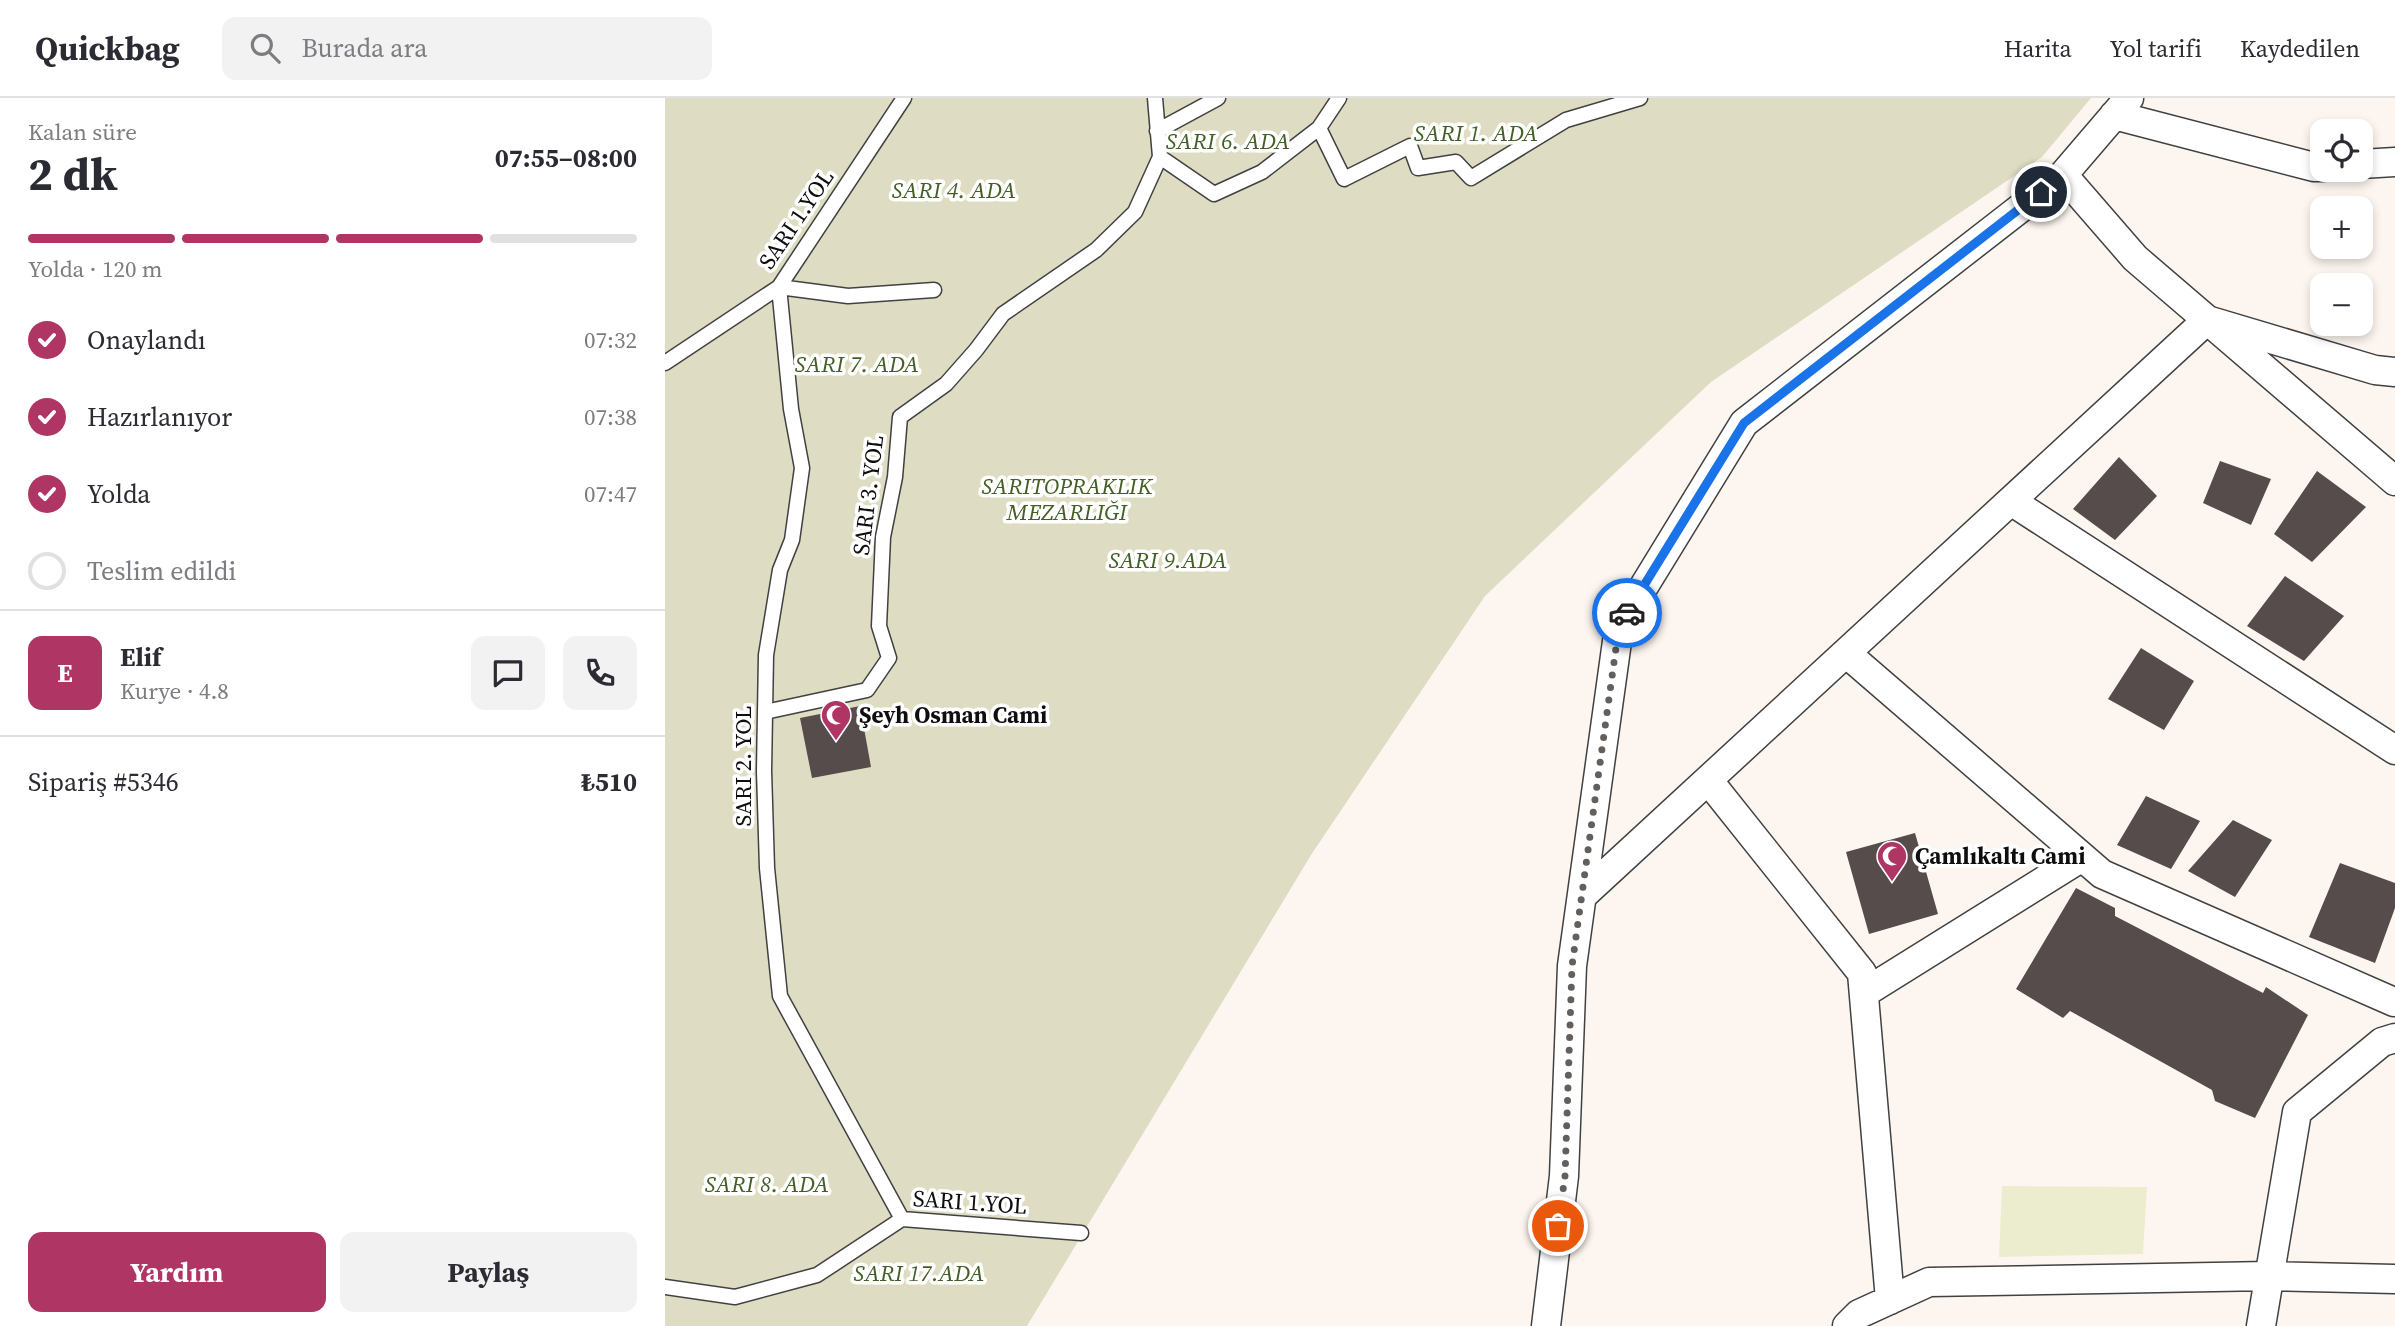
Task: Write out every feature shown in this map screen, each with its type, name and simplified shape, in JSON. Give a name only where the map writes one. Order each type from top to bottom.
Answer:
[{"type":"street","points":[[1546,1326],[1565,1176],[1572,966],[1619,626],[1744,423],[2063,175],[2121,107],[2310,166]]},
{"type":"street","points":[[2373,163],[2395,162]]},
{"type":"street","points":[[2063,175],[2135,258],[2395,481]]},
{"type":"street","points":[[2207,320],[2375,370],[2395,372]]},
{"type":"street","points":[[1582,896],[2207,320]]},
{"type":"street","points":[[2011,501],[2395,750]]},
{"type":"street","points":[[1846,653],[2102,874],[2395,1001],[2388,1040],[2297,1112],[2262,1326]]},
{"type":"street","points":[[1708,780],[1862,973],[1890,1300]]},
{"type":"street","points":[[1864,993],[2083,857]]},
{"type":"street","points":[[1847,1326],[1859,1314],[1929,1282],[2269,1276],[2395,1279]]},
{"type":"lane","name":"SARI 1.YOL","points":[[665,363],[779,287],[904,98]]},
{"type":"lane","points":[[1154,98],[1160,157],[1214,194],[1262,172],[1319,128],[1339,98]]},
{"type":"lane","points":[[1157,131],[1218,98]]},
{"type":"lane","points":[[1319,128],[1345,179],[1410,146],[1418,168],[1456,162],[1471,178],[1566,120],[1640,98]]},
{"type":"lane","name":"SARI 3. YOL","points":[[765,712],[867,690],[889,658],[879,626],[883,537],[895,477],[900,418],[946,384],[1003,314],[1096,250],[1135,212],[1160,157]]},
{"type":"lane","points":[[779,287],[848,296],[934,290]]},
{"type":"lane","name":"SARI 2. YOL","points":[[779,287],[791,408],[802,468],[792,540],[780,570],[766,654],[767,869],[781,996],[902,1219]]},
{"type":"lane","name":"SARI 1.YOL","points":[[665,1287],[736,1297],[817,1275],[902,1219],[1081,1233]]},
{"type":"green space","name":"SARITOPRAKLIK MEZARLIĞI","points":[[665,98],[2091,98],[2042,157],[1711,382],[1485,596],[1311,855],[1027,1326],[665,1326]]},
{"type":"green space","points":[[2002,1186],[2147,1187],[2143,1254],[1999,1257]]},
{"type":"building","points":[[2119,457],[2157,496],[2115,540],[2073,509]]},
{"type":"building","points":[[2220,461],[2271,479],[2251,525],[2203,503]]},
{"type":"building","points":[[2317,471],[2366,507],[2312,562],[2274,534]]},
{"type":"building","points":[[2285,576],[2344,616],[2304,661],[2247,626]]},
{"type":"building","points":[[2141,648],[2194,681],[2164,730],[2108,699]]},
{"type":"building","name":"Şeyh Osman Cami","points":[[860,706],[871,767],[812,778],[800,718]]},
{"type":"building","points":[[2146,796],[2200,821],[2171,869],[2117,845]]},
{"type":"building","points":[[2233,820],[2272,840],[2235,897],[2188,871]]},
{"type":"building","name":"Çamlıkaltı Cami","points":[[1915,833],[1938,914],[1869,934],[1846,852]]},
{"type":"building","points":[[2340,863],[2395,883],[2395,908],[2375,963],[2309,937]]},
{"type":"building","points":[[2076,888],[2115,908],[2115,916],[2263,993],[2266,987],[2308,1015],[2255,1118],[2215,1101],[2212,1090],[2070,1011],[2063,1018],[2016,989]]},
{"type":"way so far","points":[[1558,1226],[1565,1176],[1572,966],[1619,626],[1627,613]]},
{"type":"place","name":"Şeyh Osman Cami","points":[[836,742]]},
{"type":"place","name":"Çamlıkaltı Cami","points":[[1892,883]]},
{"type":"route","points":[[1627,613],[1744,423],[2041,192]]},
{"type":"park label","name":"SARI 1. ADA","points":[[1476,133]]},
{"type":"park label","name":"SARI 6. ADA","points":[[1228,141]]},
{"type":"park label","name":"SARI 4. ADA","points":[[954,190]]},
{"type":"park label","name":"SARI 7. ADA","points":[[857,364]]},
{"type":"park label","name":"SARI 9.ADA","points":[[1168,560]]},
{"type":"park label","name":"SARI 8. ADA","points":[[767,1184]]},
{"type":"park label","name":"SARI 17.ADA","points":[[919,1273]]}]
